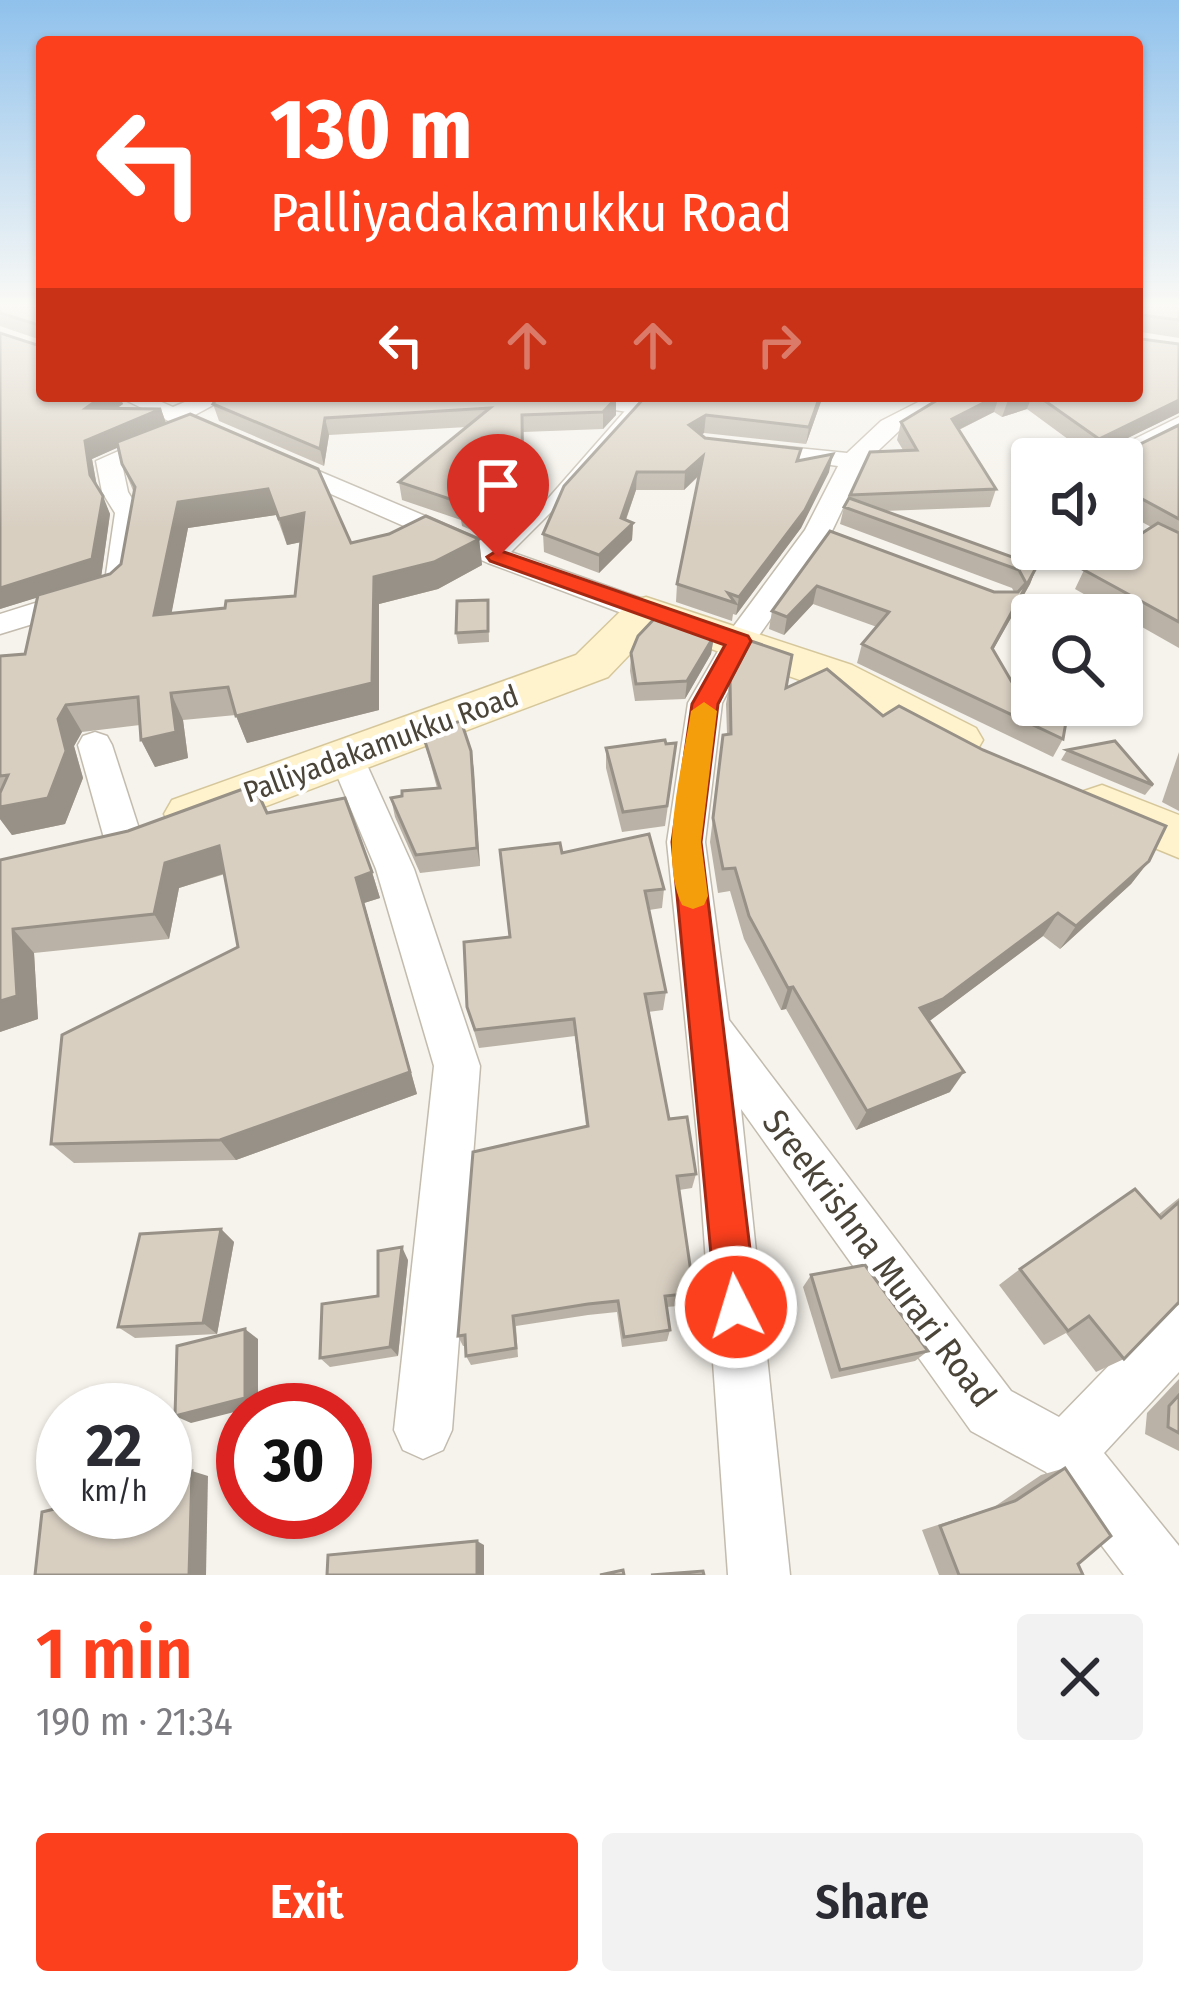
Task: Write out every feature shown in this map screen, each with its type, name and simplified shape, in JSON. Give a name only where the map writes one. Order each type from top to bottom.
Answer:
[{"type":"street","points":[[142,402],[498,557],[836,676],[992,758]]},
{"type":"street","points":[[0,625],[65,607],[119,584],[128,513],[115,492],[110,461],[185,422],[210,402]]},
{"type":"street","points":[[890,426],[895,402]]},
{"type":"street","points":[[759,1575],[710,1030],[686,842],[705,704],[739,641],[828,535],[853,461],[890,426],[936,402]]},
{"type":"street","points":[[1143,442],[1179,424]]},
{"type":"street","points":[[724,445],[853,461]]},
{"type":"street","name":"Palliyadakamukku Road","points":[[99,844],[592,666],[646,611]]},
{"type":"street","points":[[95,745],[99,844]]},
{"type":"street","points":[[345,754],[395,869],[457,1066],[423,1430]]},
{"type":"street","points":[[1054,784],[1179,837]]},
{"type":"street","name":"Sreekrishna Murari Road","points":[[710,1030],[991,1411],[1066,1452],[1163,1575]]},
{"type":"street","points":[[1066,1452],[1179,1332]]},
{"type":"lane","points":[[498,557],[550,505],[638,402]]},
{"type":"building","points":[[0,380],[36,380],[36,402],[161,409],[85,441],[90,475],[103,496],[92,559],[0,588]]},
{"type":"building","points":[[1143,380],[1179,380],[1179,400],[1101,438],[1047,402],[1143,402]]},
{"type":"building","points":[[612,402],[603,412],[522,415],[523,499],[497,524],[460,508],[468,505],[399,482],[490,408],[325,418],[320,449],[213,404]]},
{"type":"building","points":[[641,402],[818,402],[809,427],[706,415],[689,425],[705,438],[801,449],[797,461],[833,454],[805,510],[739,597],[728,593],[735,603],[677,584],[703,456],[685,472],[637,472],[621,518],[633,523],[599,555],[543,534],[564,486]]},
{"type":"building","points":[[934,402],[985,402],[952,419],[996,489],[850,495],[870,452],[917,450],[901,422]]},
{"type":"building","points":[[190,414],[318,469],[351,543],[389,534],[426,516],[479,539],[434,562],[374,577],[372,683],[236,716],[228,687],[171,693],[176,732],[141,740],[138,697],[66,705],[58,719],[66,751],[48,798],[0,807],[8,775],[0,776],[0,656],[25,654],[38,595],[110,574],[121,564],[135,487],[117,442]],"holes":[[[268,489],[279,519],[304,513],[295,596],[226,601],[225,608],[154,615],[178,502]]]},
{"type":"building","points":[[1179,425],[1179,519],[1143,499],[1143,443]]},
{"type":"building","points":[[849,498],[1011,557],[1011,567],[844,507]]},
{"type":"building","points":[[1158,523],[1179,533],[1179,622],[1143,602],[1143,594],[1128,594],[1084,570],[1143,570],[1143,533]]},
{"type":"building","points":[[830,531],[994,592],[1018,592],[1026,583],[1019,570],[1035,570],[1022,594],[1011,594],[1011,613],[992,648],[1011,681],[1011,714],[862,644],[889,612],[817,586],[787,617],[772,611]]},
{"type":"building","points":[[488,600],[488,631],[456,633],[457,601]]},
{"type":"building","points":[[656,617],[714,636],[687,681],[636,684],[631,653],[638,636]]},
{"type":"building","points":[[751,641],[792,655],[786,688],[827,669],[883,716],[899,706],[983,750],[1166,826],[1149,861],[1076,926],[1058,913],[943,999],[920,1008],[964,1072],[867,1111],[793,987],[788,988],[749,916],[735,868],[723,869],[713,818],[723,735],[731,734],[730,680]]},
{"type":"building","points":[[461,721],[471,751],[477,848],[416,855],[391,798],[402,796],[402,791],[440,788],[422,732]]},
{"type":"building","points":[[1035,726],[1065,726],[1063,739]]},
{"type":"building","points":[[665,740],[676,743],[667,806],[623,812],[606,748]]},
{"type":"building","points":[[1115,741],[1153,785],[1067,750]]},
{"type":"building","points":[[254,785],[267,813],[345,798],[372,872],[356,878],[410,1072],[220,1140],[51,1144],[62,1035],[238,947],[219,846],[165,863],[154,914],[13,929],[17,996],[0,1001],[0,860],[128,831]]},
{"type":"building","points":[[649,834],[664,889],[645,891],[666,992],[645,994],[669,1119],[687,1117],[696,1174],[677,1176],[694,1293],[665,1296],[670,1330],[624,1337],[618,1301],[588,1304],[513,1316],[516,1348],[466,1356],[465,1335],[458,1336],[473,1152],[588,1126],[574,1019],[475,1030],[467,1007],[464,942],[510,937],[500,850],[560,843],[562,853]]},
{"type":"building","points":[[1135,1189],[1161,1218],[1179,1202],[1179,1302],[1124,1359],[1089,1316],[1068,1331],[1020,1269]]},
{"type":"building","points":[[221,1229],[203,1323],[118,1327],[140,1234]]},
{"type":"building","points":[[402,1247],[390,1347],[320,1358],[322,1304],[378,1296],[378,1251]]},
{"type":"building","points":[[865,1265],[928,1351],[840,1370],[811,1275]]},
{"type":"building","points":[[245,1329],[245,1383],[216,1383],[216,1405],[192,1412],[192,1383],[176,1383],[177,1346]]},
{"type":"building","points":[[1179,1395],[1179,1433],[1168,1427],[1169,1406]]},
{"type":"building","points":[[1065,1468],[1111,1536],[1078,1564],[1083,1575],[959,1575],[940,1526],[1015,1501]]},
{"type":"building","points":[[39,1539],[190,1539],[189,1575],[35,1575]]},
{"type":"building","points":[[477,1541],[477,1575],[327,1575],[328,1555]]},
{"type":"building","points":[[703,1571],[704,1575],[651,1575]]},
{"type":"slow traffic","points":[[693,896],[686,842],[704,711]]},
{"type":"route","points":[[498,557],[739,641],[705,704],[686,842],[736,1307]]}]
